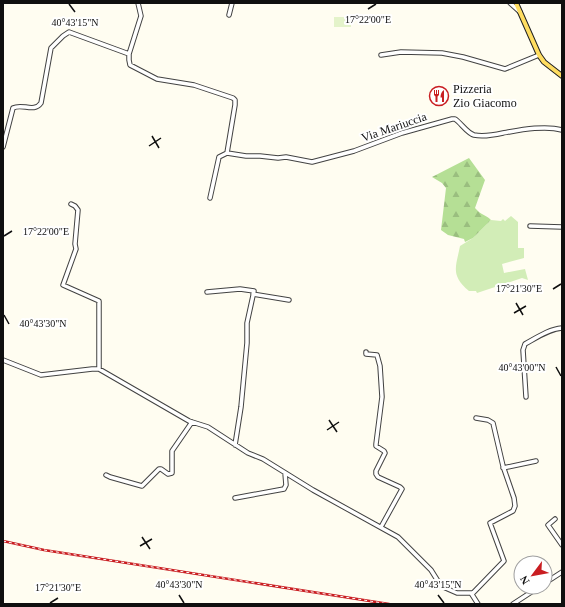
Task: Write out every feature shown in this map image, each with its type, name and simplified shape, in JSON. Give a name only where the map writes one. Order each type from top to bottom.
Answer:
[{"type":"main road","points":[[516,3],[539,55],[544,62],[562,76]]},
{"type":"street","points":[[138,3],[141,16],[129,54],[130,65],[157,79],[194,85],[233,98],[235,102],[227,152],[219,157],[210,198]]},
{"type":"street","points":[[229,15],[232,3]]},
{"type":"street","points":[[510,3],[520,12]]},
{"type":"street","points":[[3,147],[13,108],[18,105],[36,107],[41,103],[51,48],[66,34],[69,32],[129,54]]},
{"type":"street","points":[[381,55],[401,52],[442,53],[505,69],[539,55]]},
{"type":"street","name":"Via Mariuccia","points":[[227,152],[246,156],[286,157],[312,162],[354,151],[402,133],[452,119],[455,119],[474,135],[491,135],[519,130],[555,128],[562,130]]},
{"type":"street","points":[[71,204],[77,207],[78,210],[75,244],[76,249],[63,285],[99,301],[99,369]]},
{"type":"street","points":[[530,226],[562,227]]},
{"type":"street","points":[[207,292],[240,289],[254,291],[247,323],[247,343],[241,407],[235,445]]},
{"type":"street","points":[[253,294],[289,300]]},
{"type":"street","points":[[526,397],[523,350],[525,344],[541,335],[558,328],[562,328]]},
{"type":"street","points":[[366,352],[366,354],[377,355],[380,366],[382,397],[376,446],[385,453],[376,474],[402,489],[380,527]]},
{"type":"street","points":[[3,360],[41,375],[92,368],[99,369],[192,422],[208,427],[248,454],[263,460],[313,490],[398,537],[431,570],[441,586],[457,593],[472,594],[504,561],[490,524],[513,511],[515,507],[514,498],[503,468],[493,423],[488,420],[476,418]]},
{"type":"street","points":[[106,475],[142,486],[159,469],[168,474],[172,473],[172,451],[192,422]]},
{"type":"street","points":[[503,468],[536,461]]},
{"type":"street","points":[[235,498],[284,490],[286,485],[285,474]]},
{"type":"street","points":[[555,519],[548,526],[562,545]]},
{"type":"street","points":[[553,578],[562,572]]},
{"type":"street","points":[[472,594],[478,604]]},
{"type":"street","points":[[513,604],[527,595]]},
{"type":"green space","points":[[334,17],[351,17],[351,27],[334,27]]},
{"type":"green space","points":[[469,158],[485,180],[475,208],[491,220],[473,238],[465,242],[464,239],[448,235],[441,230],[446,188],[442,183],[432,177]]},
{"type":"green space","points":[[511,216],[518,222],[518,248],[524,248],[524,258],[502,264],[504,273],[525,269],[528,280],[522,278],[477,293],[476,291],[469,291],[459,280],[456,270],[460,246],[473,238],[491,220],[501,221],[503,219],[505,221]]},
{"type":"railway","points":[[3,541],[44,550],[389,604]]},
{"type":"place","name":"Pizzeria Zio Giacomo","points":[[439,96]]}]
